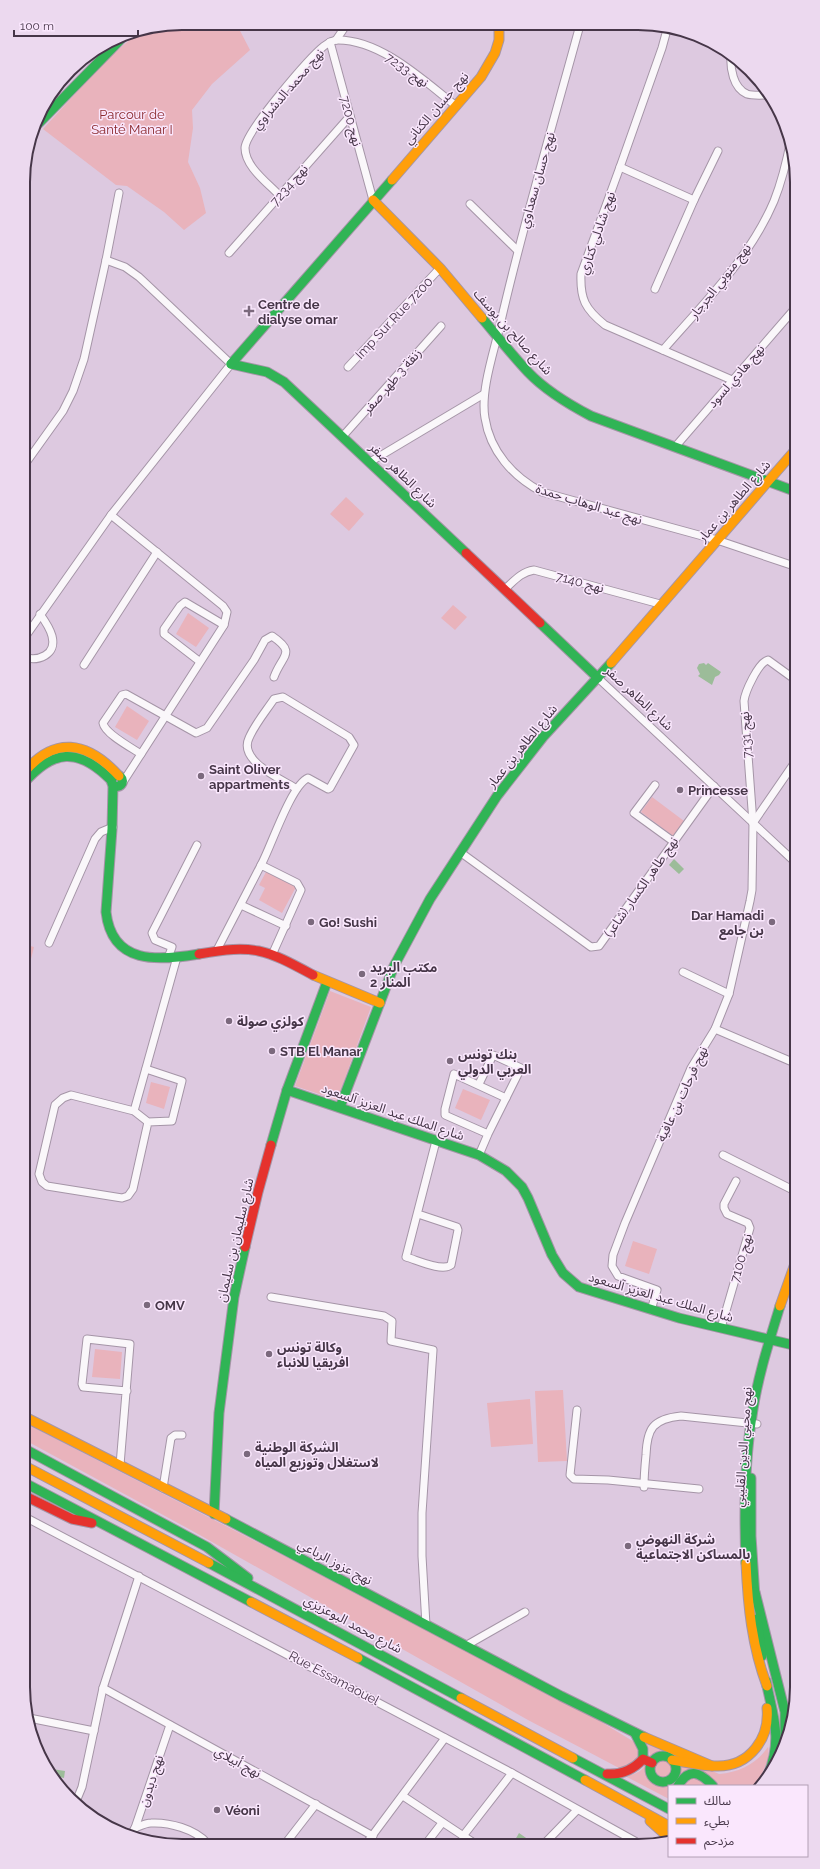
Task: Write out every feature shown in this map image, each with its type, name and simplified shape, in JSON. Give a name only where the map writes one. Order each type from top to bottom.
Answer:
[{"type":"main road","name":"نهج حسان الكناني","points":[[231,364],[455,105],[481,77],[496,53],[499,45],[499,30]]},
{"type":"main road","points":[[46,116],[112,47]]},
{"type":"main road","name":"شارع صالح بن يوسف","points":[[373,200],[440,268],[528,372],[546,388],[569,404],[591,416],[790,489]]},
{"type":"main road","name":"شارع الطاهر صفر","points":[[231,364],[267,372],[284,382],[598,678]]},
{"type":"main road","name":"شارع الطاهر بن عمار","points":[[340,1108],[394,966],[411,932],[460,852],[497,796],[543,737],[598,678],[660,604],[790,457]]},
{"type":"main road","points":[[30,766],[35,760],[53,749],[73,747],[87,751],[102,758],[118,781],[114,810],[106,911],[111,932],[124,948],[136,955],[150,958],[173,957],[235,948],[255,949],[272,955],[327,982],[380,1003]]},
{"type":"main road","points":[[30,777],[44,763],[55,757],[68,755],[90,761],[118,781]]},
{"type":"main road","name":"شارع سليمان بن سليمان","points":[[214,1514],[219,1413],[234,1297],[258,1192],[287,1090],[327,982]]},
{"type":"main road","name":"شارع الملك عبد العزيز آلسعود","points":[[287,1090],[479,1155],[508,1172],[520,1183],[529,1197],[549,1248],[566,1277],[579,1287],[651,1310],[790,1344]]},
{"type":"main road","name":"نهج محيي الدين القليبي","points":[[767,1686],[755,1652],[748,1617],[744,1504],[761,1376],[783,1294],[790,1276]]},
{"type":"main road","name":"نهج عزوز الرباعي","points":[[30,1420],[639,1734],[712,1766]]},
{"type":"main road","name":"نهج محيي الدين القليبي","points":[[754,1423],[751,1536],[759,1635],[767,1686],[775,1719],[776,1744],[773,1756]]},
{"type":"main road","points":[[30,1452],[207,1547],[234,1566],[257,1588]]},
{"type":"main road","name":"شارع محمد البوعزيزي","points":[[30,1469],[257,1588],[668,1808]]},
{"type":"main road","points":[[30,1486],[454,1709],[668,1825]]},
{"type":"main road","points":[[30,1498],[72,1519],[106,1526]]},
{"type":"main road","points":[[755,1592],[785,1712],[785,1726]]},
{"type":"main road","points":[[606,1774],[624,1773],[657,1758],[668,1758],[712,1766],[725,1766],[748,1756],[761,1743],[767,1730],[769,1714],[755,1652]]},
{"type":"main road","points":[[639,1734],[650,1770],[655,1779],[665,1782],[677,1781],[690,1773],[698,1773],[705,1777],[712,1785]]},
{"type":"main road","name":"نهج عزوز الرباعي","points":[[639,1734],[668,1758]]},
{"type":"main road","points":[[668,1758],[676,1766],[677,1781]]},
{"type":"main road","points":[[636,1808],[667,1836]]},
{"type":"street","name":"نهج محمد الدشراوي","points":[[280,196],[247,159],[245,148],[246,140],[264,115],[311,58],[333,41],[342,30]]},
{"type":"street","name":"نهج حسان سعداوي","points":[[497,336],[518,250],[579,30]]},
{"type":"street","name":"نهج شادلي كتاري","points":[[666,33],[620,167],[580,274],[580,291],[583,302],[592,315],[605,325],[732,380]]},
{"type":"street","name":"نهج 7233","points":[[333,41],[358,44],[378,50],[395,59],[455,105]]},
{"type":"street","name":"نهج 7200","points":[[333,41],[350,116],[373,200]]},
{"type":"street","points":[[731,61],[732,75],[738,87],[747,94],[762,95]]},
{"type":"street","name":"نهج 7234","points":[[229,253],[350,116]]},
{"type":"street","points":[[655,289],[694,200],[718,151]]},
{"type":"street","name":"نهج منوبي الجرجار","points":[[663,350],[733,269],[756,235],[774,202],[788,156]]},
{"type":"street","points":[[620,167],[694,200]]},
{"type":"street","points":[[30,457],[63,411],[73,391],[84,359],[119,194]]},
{"type":"street","points":[[470,204],[518,250]]},
{"type":"street","points":[[30,629],[110,515],[231,364],[139,277],[125,267],[106,260]]},
{"type":"street","name":"Imp Sur Rue 7200","points":[[348,367],[440,268]]},
{"type":"street","name":"نهج هادي لسود","points":[[675,448],[790,314]]},
{"type":"street","name":"زنقة 3 طهر صفر","points":[[343,436],[441,326]]},
{"type":"street","name":"نهج عبد الوهاب حمدة","points":[[497,336],[484,394],[485,419],[494,444],[506,466],[526,484],[542,492],[717,540],[790,565]]},
{"type":"street","points":[[370,462],[484,394]]},
{"type":"street","points":[[110,515],[223,606],[227,612],[224,625],[199,661],[141,754],[118,781]]},
{"type":"street","points":[[84,665],[157,552]]},
{"type":"street","name":"نهج 7140","points":[[505,589],[520,575],[527,571],[534,570],[660,604]]},
{"type":"street","points":[[199,661],[164,634],[164,629],[180,606],[185,602],[224,625]]},
{"type":"street","points":[[30,658],[38,659],[46,656],[53,647],[53,637],[50,628],[40,614]]},
{"type":"street","points":[[141,754],[110,733],[104,727],[103,723],[117,700],[122,695],[126,694],[196,733],[207,728],[254,660],[265,640],[272,636],[286,648],[286,653],[274,677]]},
{"type":"street","name":"نهج 7131","points":[[753,823],[744,701],[747,689],[762,664],[768,660],[790,676]]},
{"type":"street","name":"شارع الطاهر صفر","points":[[598,678],[790,857]]},
{"type":"street","points":[[217,950],[261,865],[284,812],[302,781],[308,778],[328,789],[330,788],[354,745],[349,737],[283,697],[277,697],[274,699],[248,739],[247,748],[249,755],[255,763],[297,789]]},
{"type":"street","points":[[30,763],[35,760]]},
{"type":"street","points":[[753,823],[790,769]]},
{"type":"street","points":[[655,784],[634,813],[674,842]]},
{"type":"street","name":"نهج طاهر الكسار (شاعر)","points":[[460,852],[591,947],[595,948],[599,946],[714,786]]},
{"type":"street","name":"نهج فرحات بن عافية","points":[[651,1310],[657,1290],[618,1276],[612,1266],[612,1260],[624,1223],[688,1075],[697,1057],[715,1029],[729,994],[752,890],[753,823]]},
{"type":"street","points":[[48,943],[96,839],[101,832],[113,827]]},
{"type":"street","points":[[134,1111],[146,1069],[173,957],[172,947],[155,940],[152,933],[197,845]]},
{"type":"street","points":[[261,865],[297,883],[300,886],[299,894],[272,955]]},
{"type":"street","points":[[241,904],[286,926]]},
{"type":"street","points":[[683,972],[729,994]]},
{"type":"street","points":[[715,1029],[790,1061]]},
{"type":"street","points":[[479,1084],[493,1055],[520,1068],[479,1155]]},
{"type":"street","points":[[146,1069],[181,1079],[182,1084],[172,1121],[148,1122],[134,1111],[71,1095],[58,1101],[39,1174],[42,1182],[47,1186],[122,1198],[128,1196],[133,1189],[148,1122]]},
{"type":"street","points":[[488,1134],[448,1117],[444,1113],[454,1074],[479,1084],[506,1098]]},
{"type":"street","points":[[418,1214],[457,1227],[458,1230],[451,1265],[448,1267],[442,1268],[406,1257],[436,1141]]},
{"type":"street","points":[[723,1155],[790,1188]]},
{"type":"street","name":"نهج 7100","points":[[721,1328],[750,1228],[748,1223],[728,1214],[724,1208],[724,1204],[736,1181]]},
{"type":"street","points":[[271,1297],[384,1316],[392,1321],[391,1342],[433,1350],[422,1513],[422,1556],[426,1625]]},
{"type":"street","points":[[120,1465],[127,1391],[130,1344],[88,1339],[82,1384],[83,1387],[127,1391]]},
{"type":"street","points":[[577,1410],[570,1475],[574,1479],[699,1489]]},
{"type":"street","points":[[644,1485],[647,1438],[651,1428],[661,1420],[681,1416],[754,1423]]},
{"type":"street","points":[[163,1488],[171,1438],[175,1435],[182,1435]]},
{"type":"street","name":"Rue Essamaouel","points":[[30,1520],[512,1773],[629,1839]]},
{"type":"street","points":[[78,1797],[82,1787],[103,1688],[139,1576]]},
{"type":"street","points":[[467,1645],[525,1612]]},
{"type":"street","name":"نهج أبيلاي","points":[[103,1688],[373,1836]]},
{"type":"street","points":[[33,1719],[94,1731]]},
{"type":"street","name":"نهج ديدون","points":[[134,1831],[136,1828],[170,1725]]},
{"type":"street","points":[[370,1839],[445,1738]]},
{"type":"street","points":[[463,1836],[512,1773]]},
{"type":"street","points":[[403,1796],[468,1839]]},
{"type":"street","points":[[290,1839],[316,1804]]},
{"type":"street","points":[[549,1839],[577,1810]]},
{"type":"street","points":[[136,1828],[149,1822],[167,1824],[190,1830],[201,1839]]},
{"type":"street","points":[[429,1839],[442,1822]]},
{"type":"green space","name":"Parcour de Santé Manar I","points":[[172,30],[240,30],[250,50],[212,84],[192,110],[193,128],[188,162],[200,188],[206,213],[184,230],[164,212],[127,186],[116,185],[43,129],[106,60],[131,39],[152,33]]},
{"type":"green space","points":[[346,497],[364,514],[349,531],[330,514]]},
{"type":"green space","points":[[453,605],[467,617],[455,630],[441,618]]},
{"type":"green space","points":[[188,613],[209,628],[196,647],[176,634]]},
{"type":"green space","points":[[127,706],[149,721],[137,740],[115,727]]},
{"type":"green space","points":[[652,797],[684,821],[673,836],[641,812]]},
{"type":"green space","points":[[266,872],[296,887],[282,913],[259,900],[265,888],[259,885]]},
{"type":"green space","points":[[30,946],[34,947],[30,963]]},
{"type":"green space","points":[[330,991],[371,1007],[337,1100],[295,1086]]},
{"type":"green space","points":[[151,1082],[170,1087],[164,1109],[146,1103]]},
{"type":"green space","points":[[463,1089],[490,1100],[481,1120],[455,1108]]},
{"type":"green space","points":[[633,1241],[657,1249],[649,1274],[625,1266]]},
{"type":"green space","points":[[95,1349],[122,1352],[120,1379],[92,1377]]},
{"type":"green space","points":[[563,1390],[567,1461],[538,1462],[535,1391]]},
{"type":"green space","points":[[530,1399],[533,1444],[491,1447],[487,1403]]},
{"type":"green space","points":[[30,1426],[565,1700],[636,1743],[641,1753],[630,1768],[619,1768],[528,1720],[189,1529],[30,1443]]},
{"type":"green space","points":[[646,1741],[719,1774],[741,1769],[747,1766],[758,1758],[768,1747],[769,1752],[765,1767],[754,1785],[668,1785],[668,1798],[625,1776],[642,1770],[650,1754]]},
{"type":"shaded area","points":[[704,663],[706,665],[708,663],[721,672],[715,677],[712,685],[698,676],[700,674],[697,668],[699,664]]},
{"type":"shaded area","points":[[674,859],[684,869],[679,874],[669,865]]},
{"type":"shaded area","points":[[55,1769],[65,1771],[64,1778],[59,1777]]},
{"type":"shaded area","points":[[519,1833],[528,1839],[516,1839]]},
{"type":"traffic: fast","points":[[45,116],[114,47]]},
{"type":"traffic: fast","points":[[231,364],[392,180]]},
{"type":"traffic: fast","points":[[482,318],[516,359],[535,379],[558,397],[582,411],[591,416],[790,489]]},
{"type":"traffic: fast","points":[[231,364],[267,372],[284,382],[466,553]]},
{"type":"traffic: fast","points":[[540,623],[598,678]]},
{"type":"traffic: fast","points":[[340,1107],[394,966],[430,899],[497,796],[543,737],[611,663]]},
{"type":"traffic: fast","points":[[30,776],[45,764],[66,756],[88,762],[99,769],[111,780]]},
{"type":"traffic: fast","points":[[117,775],[121,777],[123,781],[121,785],[117,787],[113,785],[111,781],[113,777],[117,775]]},
{"type":"traffic: fast","points":[[113,785],[112,829],[106,912],[110,929],[117,942],[127,950],[139,956],[168,958],[199,954]]},
{"type":"traffic: fast","points":[[271,1145],[287,1090],[327,982]]},
{"type":"traffic: fast","points":[[287,1090],[479,1155],[506,1171],[522,1187],[552,1255],[563,1273],[579,1287],[679,1318],[790,1344]]},
{"type":"traffic: fast","points":[[214,1514],[219,1413],[234,1297],[245,1247]]},
{"type":"traffic: fast","points":[[746,1563],[745,1490],[749,1434],[760,1374],[780,1306]]},
{"type":"traffic: fast","points":[[30,1452],[207,1547],[248,1578]]},
{"type":"traffic: fast","points":[[751,1478],[751,1536],[755,1597]]},
{"type":"traffic: fast","points":[[30,1486],[251,1602]]},
{"type":"traffic: fast","points":[[226,1519],[561,1696],[644,1737]]},
{"type":"traffic: fast","points":[[209,1563],[461,1698]]},
{"type":"traffic: fast","points":[[755,1592],[785,1712],[785,1726]]},
{"type":"traffic: fast","points":[[757,1619],[762,1656]]},
{"type":"traffic: fast","points":[[358,1658],[585,1780]]},
{"type":"traffic: fast","points":[[766,1681],[774,1717],[776,1738],[775,1753]]},
{"type":"traffic: fast","points":[[635,1733],[643,1749],[643,1759]]},
{"type":"traffic: fast","points":[[663,1756],[672,1760],[676,1769],[672,1778],[663,1782],[654,1778],[650,1769],[654,1760],[663,1756]]},
{"type":"traffic: fast","points":[[573,1758],[668,1808]]},
{"type":"traffic: fast","points":[[679,1785],[686,1776],[690,1774],[704,1777],[712,1785]]},
{"type":"traffic: slow","points":[[392,180],[481,77],[495,53],[499,40],[499,30]]},
{"type":"traffic: slow","points":[[373,200],[440,268],[482,318]]},
{"type":"traffic: slow","points":[[611,663],[790,456]]},
{"type":"traffic: slow","points":[[30,766],[47,753],[59,748],[71,747],[95,755],[119,776]]},
{"type":"traffic: slow","points":[[313,975],[380,1003]]},
{"type":"traffic: slow","points":[[780,1306],[790,1278]]},
{"type":"traffic: slow","points":[[30,1420],[226,1519]]},
{"type":"traffic: slow","points":[[30,1469],[209,1563]]},
{"type":"traffic: slow","points":[[746,1563],[748,1595],[754,1641],[767,1686]]},
{"type":"traffic: slow","points":[[251,1602],[358,1658]]},
{"type":"traffic: slow","points":[[461,1698],[573,1758]]},
{"type":"traffic: slow","points":[[672,1760],[712,1766],[729,1765],[740,1761],[748,1756],[761,1740],[765,1730],[767,1708]]},
{"type":"traffic: slow","points":[[644,1737],[712,1766]]},
{"type":"traffic: slow","points":[[585,1780],[668,1825]]},
{"type":"traffic: slow","points":[[650,1821],[667,1836]]},
{"type":"traffic: jam","points":[[466,553],[540,623]]},
{"type":"traffic: jam","points":[[199,954],[233,949],[259,951],[283,959],[313,975]]},
{"type":"traffic: jam","points":[[245,1247],[271,1145]]},
{"type":"traffic: jam","points":[[30,1498],[72,1519],[92,1523]]},
{"type":"traffic: jam","points":[[607,1774],[618,1774],[627,1771],[643,1759],[652,1763]]},
{"type":"place","name":"Centre de dialyse omar","points":[[249,311]]},
{"type":"place","name":"Saint Oliver appartments","points":[[201,776]]},
{"type":"place","name":"Princesse","points":[[680,790]]},
{"type":"place","name":"Go! Sushi","points":[[311,922]]},
{"type":"place","name":"Dar Hamadi بن جامع","points":[[772,922]]},
{"type":"place","name":"مكتب البريد المنار 2","points":[[362,974]]},
{"type":"place","name":"كولزي صولة","points":[[229,1021]]},
{"type":"place","name":"STB El Manar","points":[[272,1051]]},
{"type":"place","name":"بنك تونس العربي الدولي","points":[[450,1061]]},
{"type":"place","name":"OMV","points":[[147,1305]]},
{"type":"place","name":"وكالة تونس افريقيا للانباء","points":[[269,1354]]},
{"type":"place","name":"الشركة الوطنية لاستغلال وتوزيع المياه","points":[[247,1454]]},
{"type":"place","name":"شركة النهوض بالمساكن الاجتماعية","points":[[628,1546]]},
{"type":"place","name":"Véoni","points":[[217,1810]]}]
